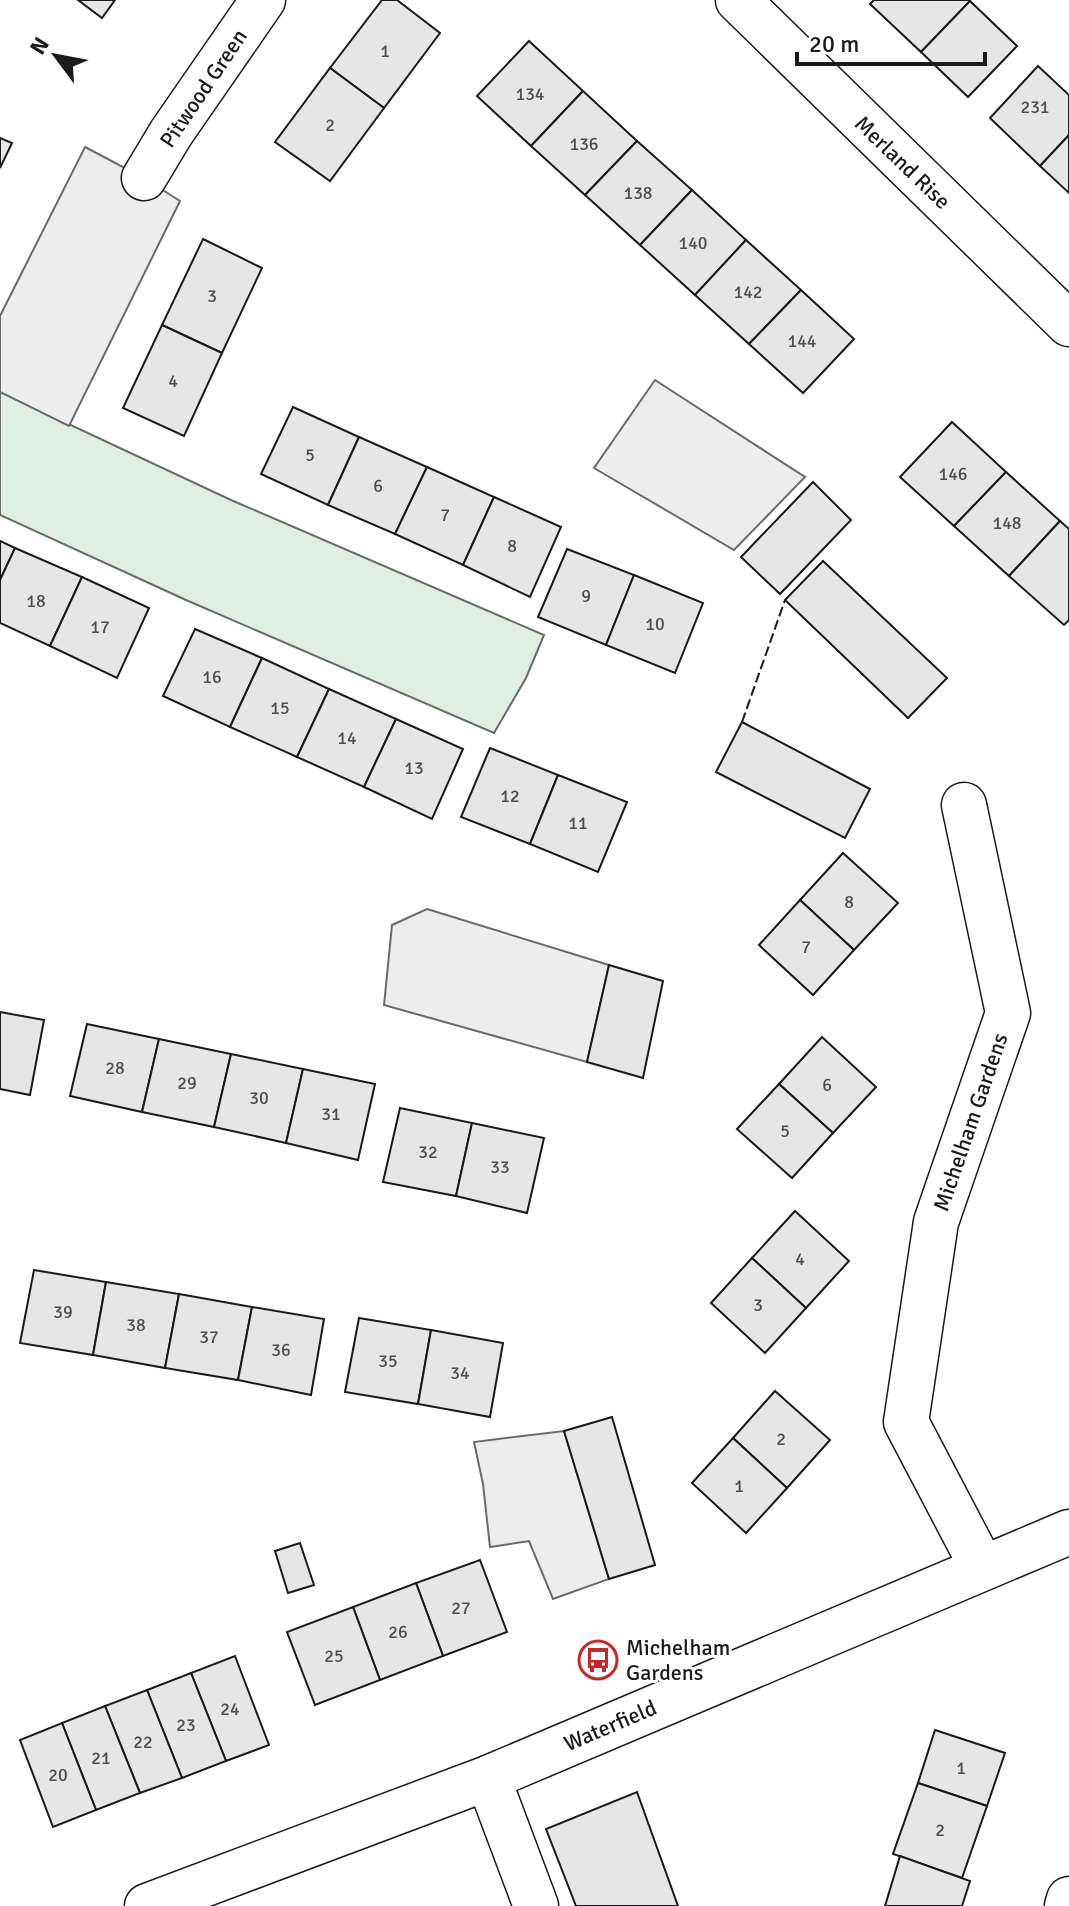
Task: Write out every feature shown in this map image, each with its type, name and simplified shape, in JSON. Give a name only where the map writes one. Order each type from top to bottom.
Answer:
[{"type":"street","name":"Pitwood Green","points":[[144,178],[171,133],[263,0]]},
{"type":"street","name":"Merland Rise","points":[[738,0],[1069,324]]},
{"type":"street","name":"Michelham Gardens","points":[[964,805],[1008,1013],[936,1222],[906,1422],[982,1567]]},
{"type":"street","name":"Waterfield","points":[[147,1906],[488,1778],[1069,1532]]},
{"type":"street","points":[[488,1778],[536,1906]]},
{"type":"street","points":[[1067,1906],[1069,1899]]},
{"type":"green space","points":[[0,392],[231,500],[544,635],[526,678],[494,733],[186,600],[0,515]]},
{"type":"shaded area","points":[[85,147],[180,201],[69,426],[0,392],[0,316]]},
{"type":"shaded area","points":[[655,380],[805,477],[734,550],[594,468]]},
{"type":"shaded area","points":[[427,909],[609,965],[587,1062],[384,1005],[392,925]]},
{"type":"shaded area","points":[[564,1431],[609,1579],[553,1599],[529,1541],[490,1547],[483,1484],[474,1442]]},
{"type":"building","points":[[78,0],[115,0],[102,18]]},
{"type":"building","points":[[382,0],[397,0],[440,33],[384,108],[330,68]]},
{"type":"building","points":[[874,0],[970,1],[921,52],[870,4]]},
{"type":"building","points":[[970,1],[1017,46],[968,97],[921,52]]},
{"type":"building","points":[[529,41],[583,91],[531,146],[477,96]]},
{"type":"building","points":[[1038,66],[1069,95],[1069,135],[1040,166],[990,118]]},
{"type":"building","points":[[330,68],[384,108],[330,181],[275,142]]},
{"type":"building","points":[[583,91],[637,141],[585,195],[531,146]]},
{"type":"building","points":[[1069,135],[1069,193],[1040,166]]},
{"type":"building","points":[[0,138],[12,143],[0,168]]},
{"type":"building","points":[[637,141],[692,190],[640,245],[585,195]]},
{"type":"building","points":[[692,190],[746,240],[695,295],[640,245]]},
{"type":"building","points":[[203,239],[262,268],[222,353],[162,325]]},
{"type":"building","points":[[746,240],[801,290],[749,344],[695,295]]},
{"type":"building","points":[[801,290],[854,339],[803,393],[749,344]]},
{"type":"building","points":[[162,325],[222,353],[184,436],[123,408]]},
{"type":"building","points":[[293,407],[359,437],[328,505],[261,474]]},
{"type":"building","points":[[952,422],[1006,472],[954,526],[900,477]]},
{"type":"building","points":[[359,437],[427,467],[395,534],[328,505]]},
{"type":"building","points":[[427,467],[494,497],[463,565],[395,534]]},
{"type":"building","points":[[1006,472],[1060,521],[1009,576],[954,526]]},
{"type":"building","points":[[813,482],[851,520],[780,594],[741,557]]},
{"type":"building","points":[[494,497],[561,527],[530,597],[463,565]]},
{"type":"building","points":[[1060,521],[1069,529],[1069,620],[1064,625],[1009,576]]},
{"type":"building","points":[[0,541],[15,548],[0,580]]},
{"type":"building","points":[[15,548],[82,577],[50,646],[0,623],[0,580]]},
{"type":"building","points":[[567,549],[634,575],[606,645],[538,617]]},
{"type":"building","points":[[823,561],[947,678],[908,718],[785,600]]},
{"type":"building","points":[[634,575],[703,603],[675,673],[606,645]]},
{"type":"building","points":[[82,577],[149,608],[117,678],[50,646]]},
{"type":"building","points":[[195,629],[262,658],[230,727],[163,696]]},
{"type":"building","points":[[262,658],[329,689],[297,757],[230,727]]},
{"type":"building","points":[[329,689],[396,719],[364,787],[297,757]]},
{"type":"building","points":[[396,719],[463,749],[432,819],[364,787]]},
{"type":"building","points":[[742,722],[870,789],[845,838],[716,772]]},
{"type":"building","points":[[490,748],[558,775],[530,844],[461,817]]},
{"type":"building","points":[[558,775],[627,802],[598,872],[530,844]]},
{"type":"building","points":[[843,853],[898,903],[854,950],[800,900]]},
{"type":"building","points":[[800,900],[854,950],[813,995],[759,945]]},
{"type":"building","points":[[609,965],[663,981],[643,1078],[587,1062]]},
{"type":"building","points":[[0,1012],[44,1020],[30,1095],[0,1089]]},
{"type":"building","points":[[87,1024],[159,1039],[142,1112],[70,1096]]},
{"type":"building","points":[[822,1037],[876,1087],[833,1133],[779,1084]]},
{"type":"building","points":[[159,1039],[231,1054],[214,1127],[142,1112]]},
{"type":"building","points":[[231,1054],[303,1069],[286,1143],[214,1127]]},
{"type":"building","points":[[303,1069],[375,1084],[358,1160],[286,1143]]},
{"type":"building","points":[[779,1084],[833,1133],[792,1178],[737,1129]]},
{"type":"building","points":[[400,1108],[472,1123],[456,1196],[383,1182]]},
{"type":"building","points":[[472,1123],[544,1138],[527,1213],[456,1196]]},
{"type":"building","points":[[795,1211],[849,1261],[806,1308],[752,1258]]},
{"type":"building","points":[[752,1258],[806,1308],[765,1353],[711,1303]]},
{"type":"building","points":[[34,1270],[106,1282],[93,1355],[20,1343]]},
{"type":"building","points":[[106,1282],[179,1294],[165,1368],[93,1355]]},
{"type":"building","points":[[179,1294],[252,1307],[238,1380],[165,1368]]},
{"type":"building","points":[[252,1307],[324,1319],[311,1395],[238,1380]]},
{"type":"building","points":[[359,1318],[431,1330],[418,1404],[345,1392]]},
{"type":"building","points":[[431,1330],[503,1343],[490,1417],[418,1404]]},
{"type":"building","points":[[775,1391],[830,1440],[787,1488],[733,1438]]},
{"type":"building","points":[[612,1417],[655,1565],[609,1579],[564,1431]]},
{"type":"building","points":[[733,1438],[787,1488],[746,1533],[692,1483]]},
{"type":"building","points":[[300,1543],[314,1585],[288,1593],[275,1551]]},
{"type":"building","points":[[480,1560],[507,1632],[443,1656],[416,1583]]},
{"type":"building","points":[[416,1583],[443,1656],[380,1680],[353,1607]]},
{"type":"building","points":[[353,1607],[380,1680],[315,1705],[287,1632]]},
{"type":"building","points":[[235,1656],[269,1745],[226,1761],[191,1673]]},
{"type":"building","points":[[191,1673],[226,1761],[182,1778],[147,1690]]},
{"type":"building","points":[[147,1690],[182,1778],[140,1793],[105,1706]]},
{"type":"building","points":[[105,1706],[140,1793],[96,1810],[62,1723]]},
{"type":"building","points":[[62,1723],[96,1810],[53,1827],[20,1740]]},
{"type":"building","points":[[935,1730],[1005,1753],[987,1806],[918,1783]]},
{"type":"building","points":[[918,1783],[987,1806],[962,1878],[893,1854]]},
{"type":"building","points":[[637,1792],[678,1906],[576,1906],[546,1829]]},
{"type":"building","points":[[900,1856],[970,1881],[962,1906],[885,1906]]},
{"type":"fence","points":[[742,722],[785,600]]},
{"type":"place","name":"Michelham Gardens","points":[[598,1660]]}]
